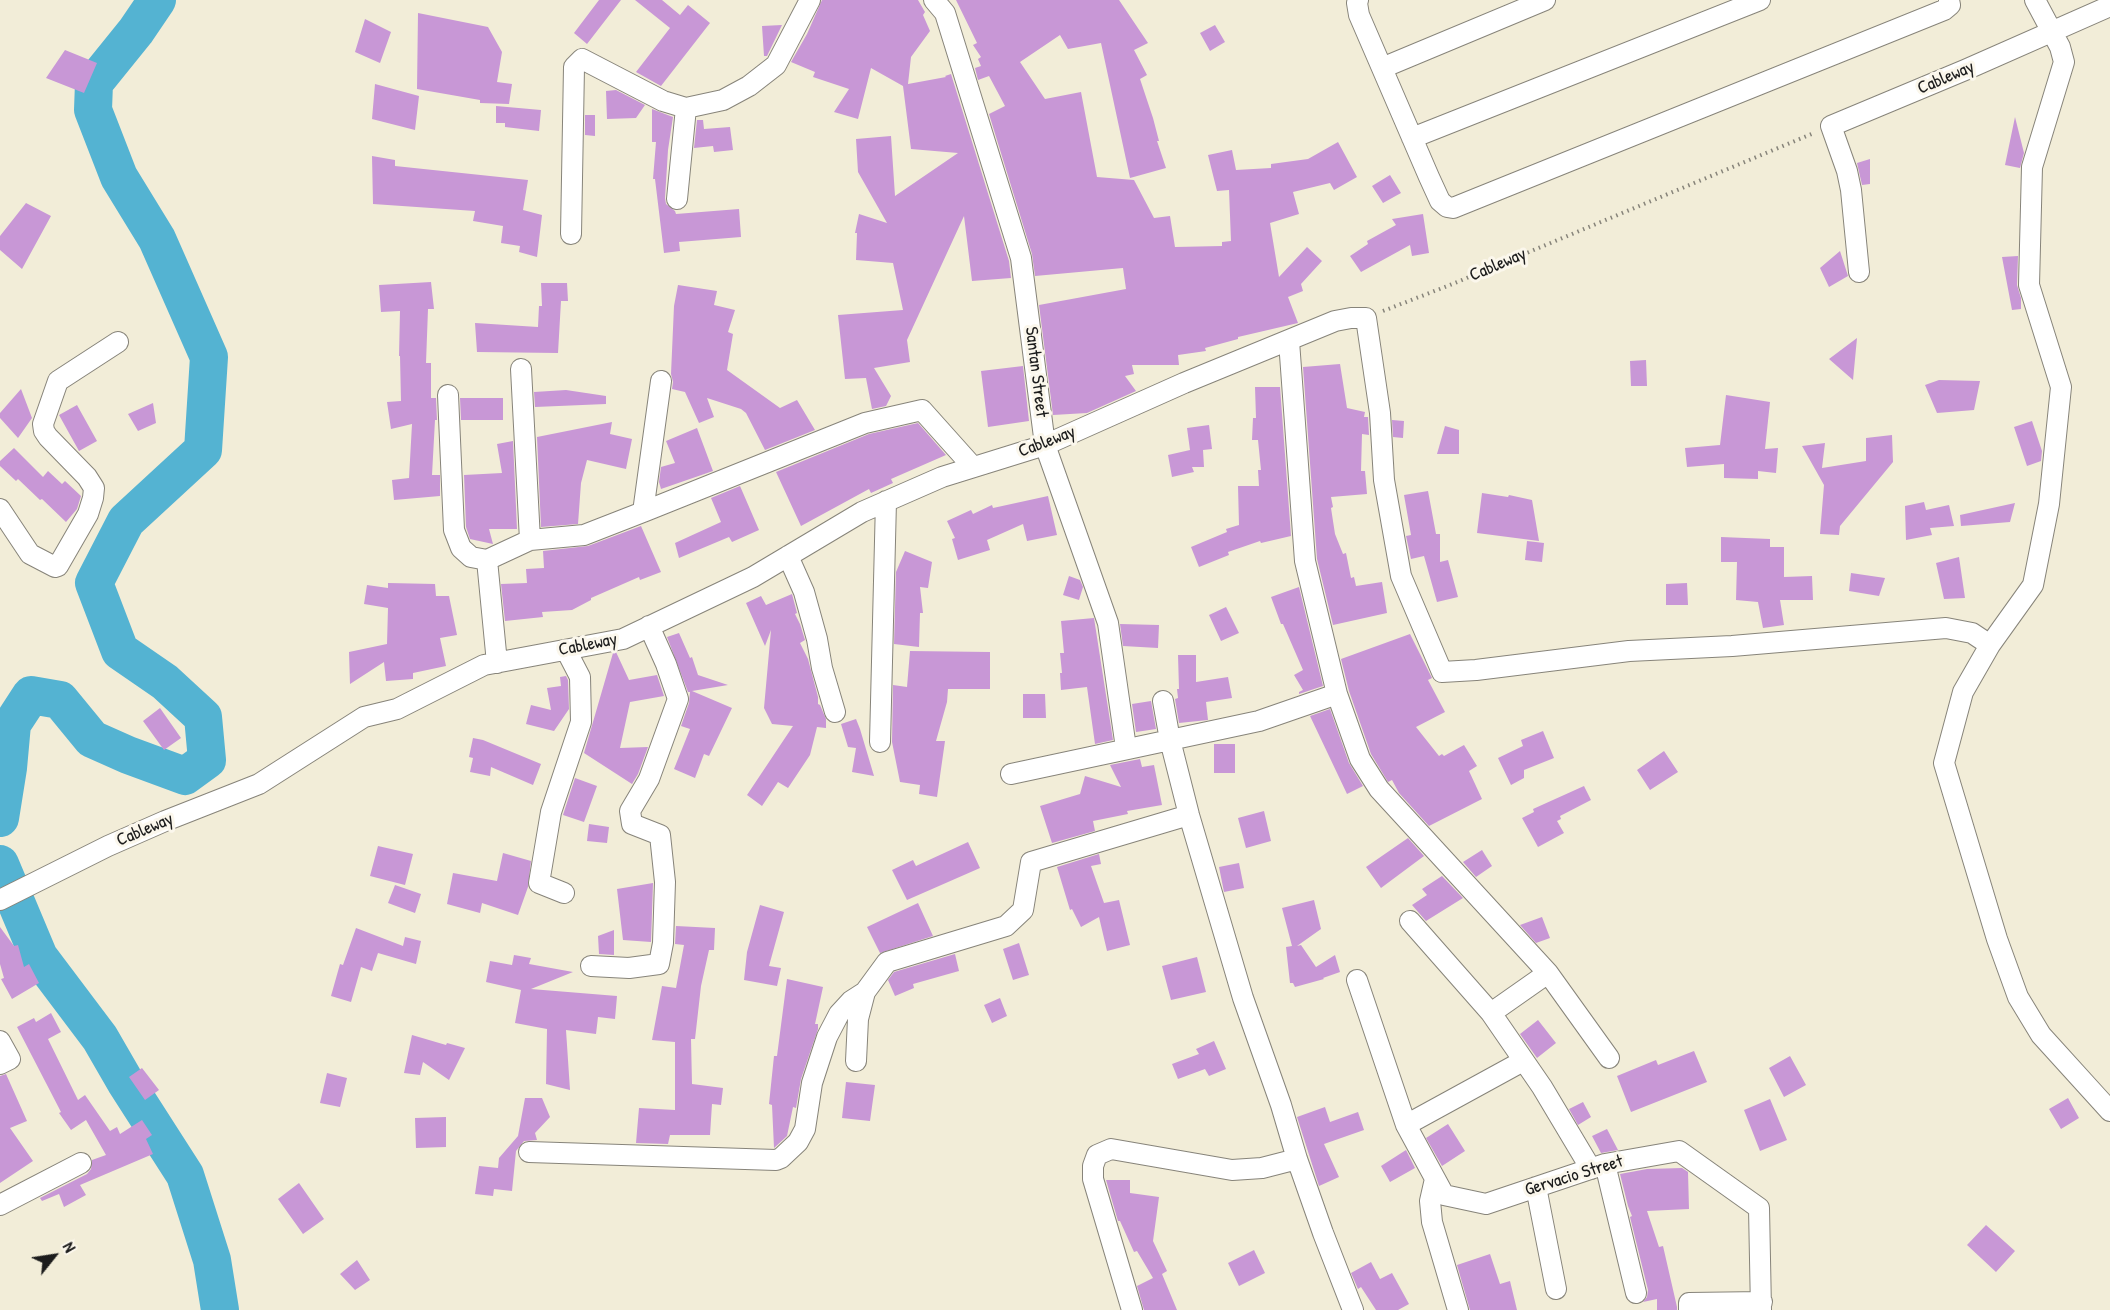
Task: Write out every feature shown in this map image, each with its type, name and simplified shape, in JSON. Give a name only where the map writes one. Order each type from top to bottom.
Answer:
[{"type":"street","points":[[571,234],[574,67],[582,59],[663,101],[686,108],[723,100],[749,86],[776,65],[810,0]]},
{"type":"street","name":"Santan Street","points":[[934,0],[945,13],[1021,258],[1045,445],[1108,623],[1126,748]]},
{"type":"street","points":[[1358,0],[1359,15],[1440,201],[1447,207],[1453,208],[1944,10],[1950,5],[1949,0]]},
{"type":"street","points":[[1382,68],[1545,0]]},
{"type":"street","points":[[1412,138],[1760,0]]},
{"type":"street","points":[[2035,0],[2052,32],[2064,62],[2032,167],[2029,285],[2061,387],[2049,504],[2033,585],[1990,645],[1963,692],[1944,763],[1997,939],[2018,997],[2041,1035],[2110,1111]]},
{"type":"street","name":"Cableway","points":[[1831,126],[2110,6]]},
{"type":"street","points":[[677,199],[686,108]]},
{"type":"street","points":[[1831,126],[1851,190],[1859,272]]},
{"type":"street","points":[[1366,318],[1380,413],[1384,480],[1401,576],[1442,672],[1476,670],[1629,651],[1732,646],[1947,628],[1972,633],[1990,645]]},
{"type":"street","name":"Cableway","points":[[0,900],[108,846],[259,784],[364,717],[397,710],[484,665],[623,639],[753,577],[862,512],[886,501],[942,477],[1045,445],[1184,383],[1335,321],[1366,318]]},
{"type":"street","points":[[1289,341],[1305,561],[1336,694],[1360,759],[1379,789],[1548,973],[1609,1058]]},
{"type":"street","points":[[0,509],[30,554],[55,567],[58,566],[88,514],[94,488],[87,477],[48,437],[43,424],[58,381],[118,342]]},
{"type":"street","points":[[521,369],[530,540]]},
{"type":"street","points":[[644,512],[661,381]]},
{"type":"street","points":[[448,395],[454,530],[460,548],[471,557],[487,560],[530,540],[584,535],[865,423],[922,410],[973,467]]},
{"type":"street","points":[[880,742],[886,501]]},
{"type":"street","points":[[788,556],[804,592],[817,639],[822,668],[836,712]]},
{"type":"street","points":[[487,560],[497,663]]},
{"type":"street","points":[[591,966],[629,968],[659,964],[663,943],[665,882],[660,835],[632,824],[630,811],[649,779],[678,699],[649,626]]},
{"type":"street","points":[[564,893],[539,883],[551,812],[581,722],[580,677],[566,650]]},
{"type":"street","points":[[1011,774],[1259,721],[1336,694]]},
{"type":"street","points":[[1163,701],[1170,740],[1189,815],[1243,998],[1323,1233],[1353,1310]]},
{"type":"street","points":[[529,1152],[776,1160],[781,1158],[798,1142],[805,1129],[812,1083],[827,1038],[839,1014],[851,1001],[865,992],[887,962],[1006,926],[1023,910],[1031,862],[1189,815]]},
{"type":"street","points":[[1410,921],[1491,1013],[1598,1166],[1636,1293]]},
{"type":"street","points":[[1491,1013],[1548,973]]},
{"type":"street","points":[[1357,980],[1406,1125],[1435,1179],[1430,1201],[1432,1222],[1458,1310]]},
{"type":"street","points":[[856,1061],[858,1019],[865,992]]},
{"type":"street","points":[[0,1041],[10,1059],[0,1064]]},
{"type":"street","points":[[1406,1125],[1523,1061]]},
{"type":"street","points":[[1132,1310],[1093,1179],[1093,1166],[1097,1155],[1111,1149],[1232,1170],[1262,1168],[1297,1159]]},
{"type":"street","name":"Gervacio Street","points":[[1435,1179],[1444,1195],[1486,1204],[1598,1166],[1679,1151],[1759,1208],[1762,1306]]},
{"type":"street","points":[[0,1204],[81,1163]]},
{"type":"street","points":[[1536,1187],[1556,1289]]},
{"type":"street","points":[[1689,1310],[1689,1303],[1762,1306]]},
{"type":"path","name":"Cableway","points":[[1366,318],[1831,126]]},
{"type":"building","points":[[599,0],[621,0],[587,44],[574,33]]},
{"type":"building","points":[[635,0],[662,0],[680,15],[688,5],[710,23],[661,86],[636,72],[670,28]]},
{"type":"building","points":[[822,0],[918,0],[925,12],[923,15],[930,31],[911,57],[908,84],[951,74],[1009,261],[1011,278],[972,281],[964,216],[907,340],[910,362],[874,368],[891,396],[886,406],[872,409],[866,378],[845,379],[838,315],[903,310],[893,263],[856,260],[857,233],[855,233],[859,214],[887,223],[858,172],[856,139],[891,136],[895,196],[958,153],[911,149],[903,86],[871,68],[858,119],[834,112],[849,89],[813,77],[815,72],[791,62]]},
{"type":"building","points":[[956,0],[1119,0],[1148,43],[1134,50],[1147,75],[1140,79],[1166,168],[1130,178],[1101,43],[1068,49],[1060,35],[1020,62],[1045,99],[1081,92],[1097,177],[1134,180],[1154,218],[1170,216],[1175,247],[1222,246],[1222,242],[1231,241],[1229,190],[1217,191],[1208,155],[1232,150],[1236,170],[1271,168],[1271,164],[1308,159],[1338,142],[1357,177],[1334,190],[1330,183],[1293,192],[1299,214],[1270,223],[1279,277],[1307,247],[1322,261],[1301,284],[1303,291],[1288,297],[1298,323],[1238,337],[1238,339],[1205,348],[1206,351],[1178,355],[1179,365],[1132,365],[1134,374],[1125,376],[1136,391],[1087,413],[1053,415],[1039,305],[1126,289],[1123,268],[1035,276],[1032,254],[989,114],[1005,106],[989,76],[978,80],[975,68],[981,66],[978,59],[981,57],[973,45],[977,43]]},
{"type":"building","points":[[418,13],[488,27],[502,52],[497,82],[512,84],[509,104],[480,103],[480,100],[417,89]]},
{"type":"building","points":[[365,19],[391,32],[380,63],[355,52]]},
{"type":"building","points":[[782,25],[767,56],[764,56],[762,26]]},
{"type":"building","points":[[1215,25],[1225,42],[1210,51],[1200,33]]},
{"type":"building","points":[[65,50],[97,63],[84,93],[46,78]]},
{"type":"building","points":[[375,84],[419,96],[415,130],[372,119]]},
{"type":"building","points":[[616,90],[645,105],[636,118],[607,119],[606,91]]},
{"type":"building","points":[[496,106],[541,110],[539,131],[505,127],[505,123],[496,123]]},
{"type":"building","points":[[652,109],[673,117],[668,150],[666,204],[676,214],[739,209],[741,237],[679,242],[680,251],[664,253],[655,179],[653,179],[656,142],[652,142]]},
{"type":"building","points":[[585,115],[595,115],[595,136],[585,135]]},
{"type":"building","points":[[2015,117],[2024,153],[2020,168],[2005,165]]},
{"type":"building","points":[[697,120],[703,120],[704,129],[730,127],[733,150],[714,152],[713,146],[694,148]]},
{"type":"building","points":[[372,156],[395,160],[395,166],[528,180],[523,210],[542,215],[537,257],[519,252],[520,246],[501,243],[503,226],[473,221],[475,211],[373,204]]},
{"type":"building","points":[[1870,159],[1870,184],[1862,185],[1857,163]]},
{"type":"building","points":[[1390,175],[1401,193],[1383,203],[1372,186]]},
{"type":"building","points":[[26,203],[51,216],[22,269],[0,250],[0,236]]},
{"type":"building","points":[[1423,214],[1429,253],[1412,256],[1410,245],[1361,272],[1350,256],[1368,244],[1367,241],[1396,225],[1392,219]]},
{"type":"building","points":[[1840,251],[1848,276],[1829,287],[1820,268]]},
{"type":"building","points":[[2018,256],[2017,285],[2021,298],[2021,309],[2012,310],[2002,257]]},
{"type":"building","points":[[431,282],[434,309],[428,309],[426,363],[431,363],[431,398],[436,398],[437,420],[435,420],[432,475],[440,475],[440,496],[394,500],[392,480],[409,478],[412,424],[391,429],[387,402],[401,401],[400,311],[381,312],[379,285]]},
{"type":"building","points":[[541,283],[567,283],[568,301],[561,301],[558,353],[477,352],[475,323],[538,327],[539,306],[542,306]]},
{"type":"building","points":[[678,285],[717,291],[714,305],[735,310],[728,332],[733,334],[727,370],[780,408],[797,400],[815,430],[765,450],[746,413],[741,409],[707,398],[714,417],[699,423],[685,392],[672,389],[674,306]]},
{"type":"building","points":[[1857,338],[1853,380],[1829,359]]},
{"type":"building","points":[[1646,360],[1647,386],[1631,386],[1630,361]]},
{"type":"building","points":[[1340,364],[1347,408],[1365,412],[1364,417],[1368,417],[1369,435],[1362,434],[1361,471],[1365,471],[1367,494],[1331,497],[1335,534],[1343,554],[1346,553],[1351,578],[1354,577],[1356,586],[1382,582],[1387,613],[1333,625],[1317,559],[1303,367]]},
{"type":"building","points":[[1023,366],[1029,421],[988,427],[981,371]]},
{"type":"building","points":[[1939,380],[1980,381],[1974,410],[1937,413],[1925,385]]},
{"type":"building","points":[[1255,387],[1280,387],[1291,536],[1261,543],[1260,541],[1228,552],[1229,555],[1199,567],[1191,547],[1239,525],[1238,486],[1259,486],[1258,470],[1261,470],[1258,440],[1252,440],[1253,418],[1256,418]]},
{"type":"building","points":[[21,389],[32,418],[18,438],[0,418],[0,413]]},
{"type":"building","points":[[566,390],[606,396],[606,404],[535,407],[534,392]]},
{"type":"building","points":[[1726,395],[1770,402],[1765,449],[1778,448],[1776,473],[1758,471],[1758,479],[1724,478],[1724,464],[1687,467],[1685,448],[1720,445]]},
{"type":"building","points":[[460,398],[503,398],[503,420],[461,420]]},
{"type":"building","points":[[153,403],[156,423],[138,431],[128,414]]},
{"type":"building","points":[[77,405],[97,441],[79,451],[59,415]]},
{"type":"building","points":[[1392,420],[1404,421],[1403,438],[1393,437]]},
{"type":"building","points":[[2032,421],[2042,451],[2041,461],[2027,466],[2014,427]]},
{"type":"building","points":[[612,422],[610,434],[632,439],[626,469],[587,460],[581,483],[578,524],[541,527],[537,437]]},
{"type":"building","points":[[918,423],[946,455],[891,479],[893,483],[871,493],[869,489],[801,526],[776,472],[869,434]]},
{"type":"building","points":[[1209,425],[1212,449],[1203,450],[1204,467],[1192,467],[1194,472],[1172,477],[1168,455],[1190,450],[1187,428]]},
{"type":"building","points":[[1445,426],[1459,430],[1459,454],[1437,454]]},
{"type":"building","points":[[697,428],[713,471],[661,489],[659,482],[661,467],[675,463],[666,441]]},
{"type":"building","points":[[1892,435],[1893,462],[1840,526],[1839,535],[1820,534],[1824,485],[1802,446],[1825,443],[1822,468],[1866,461],[1866,438]]},
{"type":"building","points":[[513,441],[517,529],[489,529],[493,544],[470,539],[466,527],[464,475],[502,473],[497,444]]},
{"type":"building","points":[[14,448],[43,477],[48,471],[62,484],[65,481],[81,496],[77,509],[66,522],[42,499],[40,500],[0,466],[0,461]]},
{"type":"building","points":[[740,486],[759,530],[732,542],[729,537],[679,558],[675,543],[721,522],[711,498]]},
{"type":"building","points":[[1428,491],[1436,534],[1440,534],[1440,562],[1448,560],[1458,597],[1437,602],[1424,556],[1411,559],[1406,536],[1411,535],[1404,495]]},
{"type":"building","points":[[1482,493],[1532,500],[1539,541],[1477,533]]},
{"type":"building","points":[[1048,496],[1057,535],[1027,541],[1023,524],[987,540],[990,550],[958,560],[952,539],[955,538],[947,521],[971,510],[973,514],[992,505],[993,508]]},
{"type":"building","points":[[1924,502],[1926,510],[1949,505],[1954,526],[1930,528],[1932,535],[1906,540],[1905,506]]},
{"type":"building","points":[[2015,503],[2010,522],[1961,526],[1960,515]]},
{"type":"building","points":[[641,526],[661,572],[640,580],[639,577],[591,598],[572,610],[542,612],[543,617],[505,621],[501,584],[527,583],[526,569],[544,568],[543,551],[588,546]]},
{"type":"building","points":[[1721,537],[1770,539],[1770,547],[1784,547],[1784,577],[1812,576],[1813,600],[1780,600],[1784,625],[1763,628],[1758,602],[1736,600],[1737,562],[1721,562]]},
{"type":"building","points":[[1527,541],[1544,543],[1542,562],[1525,560]]},
{"type":"building","points":[[905,551],[932,562],[928,588],[920,587],[923,613],[920,613],[919,647],[894,644],[896,572]]},
{"type":"building","points":[[1959,557],[1965,598],[1944,599],[1936,563]]},
{"type":"building","points":[[1851,573],[1885,578],[1879,596],[1849,591]]},
{"type":"building","points":[[1069,576],[1080,580],[1083,587],[1079,600],[1063,595]]},
{"type":"building","points":[[388,583],[435,584],[436,596],[449,596],[457,635],[440,638],[446,666],[413,673],[413,679],[386,681],[384,662],[350,684],[349,652],[387,644],[388,608],[364,604],[367,585],[388,588]]},
{"type":"building","points":[[1687,583],[1688,605],[1666,605],[1666,584]]},
{"type":"building","points":[[1299,587],[1323,686],[1299,694],[1303,690],[1294,675],[1303,670],[1271,597]]},
{"type":"building","points":[[792,594],[797,613],[795,614],[805,640],[800,643],[808,659],[818,704],[826,719],[826,728],[817,727],[810,755],[788,788],[778,782],[762,806],[747,795],[793,726],[772,724],[764,708],[771,630],[765,646],[746,603],[761,596],[766,605]]},
{"type":"building","points":[[1226,607],[1239,633],[1221,641],[1209,615]]},
{"type":"building","points":[[1094,618],[1113,740],[1095,744],[1087,687],[1061,690],[1060,673],[1062,673],[1060,653],[1064,653],[1061,621]]},
{"type":"building","points":[[1120,624],[1159,625],[1158,648],[1123,646]]},
{"type":"building","points":[[679,633],[690,658],[692,657],[698,675],[728,685],[692,691],[732,708],[709,756],[704,754],[695,778],[674,769],[690,729],[681,726],[689,703],[690,692],[688,692],[667,637]]},
{"type":"building","points":[[1410,634],[1432,678],[1428,680],[1445,712],[1416,727],[1439,756],[1442,754],[1444,756],[1464,745],[1477,766],[1469,771],[1482,799],[1429,826],[1399,793],[1392,780],[1388,782],[1371,754],[1349,691],[1341,659]]},
{"type":"building","points":[[910,651],[990,652],[990,689],[948,689],[947,702],[936,741],[945,741],[937,797],[919,794],[920,785],[900,782],[892,742],[893,685],[907,687]]},
{"type":"building","points":[[616,652],[629,680],[657,675],[664,696],[630,702],[620,748],[648,747],[632,784],[584,753],[613,653]]},
{"type":"building","points":[[1178,655],[1196,655],[1196,682],[1228,677],[1232,698],[1206,702],[1208,720],[1179,723],[1175,699],[1178,698],[1177,689],[1179,689]]},
{"type":"building","points":[[566,676],[569,709],[554,731],[526,724],[531,705],[551,710],[547,688],[561,686],[560,677]]},
{"type":"building","points":[[1023,694],[1045,694],[1046,718],[1023,718]]},
{"type":"building","points":[[1151,701],[1156,729],[1136,732],[1132,704]]},
{"type":"building","points":[[160,708],[181,738],[164,750],[143,721]]},
{"type":"building","points":[[1330,709],[1349,763],[1363,786],[1347,794],[1310,716]]},
{"type":"building","points":[[856,719],[874,776],[852,772],[856,748],[848,747],[841,724]]},
{"type":"building","points":[[1543,731],[1554,758],[1524,770],[1524,778],[1511,785],[1498,758],[1523,746],[1521,740]]},
{"type":"building","points":[[473,738],[541,764],[533,785],[491,767],[490,776],[470,772],[473,758],[469,757]]},
{"type":"building","points":[[1214,744],[1235,744],[1235,773],[1214,773]]},
{"type":"building","points":[[1664,751],[1678,772],[1650,790],[1637,770]]},
{"type":"building","points":[[1140,759],[1142,767],[1154,765],[1162,805],[1127,811],[1128,814],[1093,821],[1095,831],[1052,843],[1040,806],[1080,794],[1085,776],[1121,787],[1110,765]]},
{"type":"building","points":[[575,778],[597,786],[584,822],[563,815]]},
{"type":"building","points":[[1584,786],[1591,800],[1560,816],[1561,819],[1557,821],[1564,833],[1538,847],[1522,818],[1534,812],[1533,809]]},
{"type":"building","points":[[1264,811],[1271,841],[1246,848],[1238,818]]},
{"type":"building","points":[[589,824],[609,827],[607,843],[587,841]]},
{"type":"building","points":[[1408,838],[1424,856],[1381,888],[1366,867]]},
{"type":"building","points":[[968,842],[980,868],[907,900],[892,870],[913,860],[916,866]]},
{"type":"building","points":[[378,846],[413,854],[405,885],[370,876]]},
{"type":"building","points":[[1482,850],[1492,866],[1476,877],[1463,862]]},
{"type":"building","points":[[503,853],[531,861],[528,887],[518,915],[482,903],[480,913],[447,904],[453,873],[497,881]]},
{"type":"building","points":[[1099,854],[1101,864],[1091,866],[1104,903],[1119,900],[1130,945],[1107,951],[1099,917],[1081,927],[1072,909],[1070,910],[1057,867]]},
{"type":"building","points":[[1239,863],[1244,888],[1224,892],[1219,867]]},
{"type":"building","points":[[1442,876],[1463,898],[1426,921],[1412,905],[1427,895],[1422,889]]},
{"type":"building","points":[[653,883],[651,942],[623,940],[617,889]]},
{"type":"building","points":[[395,885],[421,894],[415,913],[388,903]]},
{"type":"building","points":[[1314,900],[1321,929],[1297,946],[1301,945],[1316,967],[1335,955],[1340,972],[1295,987],[1293,983],[1290,983],[1286,947],[1292,946],[1282,908]]},
{"type":"building","points":[[918,903],[933,936],[880,953],[867,927]]},
{"type":"building","points":[[760,905],[784,912],[769,966],[781,968],[777,986],[744,980],[747,952]]},
{"type":"building","points":[[1542,917],[1550,938],[1536,943],[1520,925]]},
{"type":"building","points":[[676,926],[715,928],[714,950],[709,950],[701,986],[695,1039],[691,1039],[692,1084],[723,1088],[721,1105],[712,1104],[710,1135],[670,1135],[668,1144],[636,1143],[639,1108],[675,1110],[675,1042],[652,1040],[662,986],[676,988],[684,945],[675,944]]},
{"type":"building","points":[[0,927],[14,946],[18,945],[24,967],[29,964],[39,983],[12,999],[1,979],[4,978],[0,964]]},
{"type":"building","points":[[356,928],[403,946],[405,937],[421,941],[416,964],[378,953],[372,971],[361,967],[351,1002],[331,996],[340,964],[343,965]]},
{"type":"building","points":[[614,930],[614,955],[599,954],[598,936]]},
{"type":"building","points":[[1019,943],[1029,975],[1013,980],[1003,949]]},
{"type":"building","points":[[955,954],[959,971],[913,984],[914,988],[895,996],[888,980],[894,972]]},
{"type":"building","points":[[514,955],[531,958],[529,964],[573,972],[531,989],[617,996],[615,1019],[598,1017],[596,1034],[566,1030],[570,1090],[546,1084],[547,1029],[515,1023],[521,990],[486,982],[490,961],[512,965]]},
{"type":"building","points":[[1197,957],[1206,992],[1171,1000],[1162,966]]},
{"type":"building","points":[[787,979],[823,987],[815,1024],[818,1024],[818,1029],[801,1079],[796,1108],[793,1107],[787,1136],[774,1148],[772,1105],[769,1104],[774,1056],[777,1056]]},
{"type":"building","points":[[1000,998],[1007,1016],[992,1023],[984,1005]]},
{"type":"building","points":[[51,1013],[61,1032],[48,1039],[78,1100],[85,1095],[110,1131],[117,1127],[120,1134],[142,1120],[152,1135],[146,1139],[153,1154],[80,1185],[86,1195],[64,1207],[59,1194],[42,1201],[40,1198],[87,1174],[91,1169],[92,1160],[106,1155],[86,1120],[71,1130],[59,1113],[61,1112],[17,1027],[34,1018],[36,1022]]},
{"type":"building","points":[[1538,1020],[1556,1043],[1537,1058],[1520,1034]]},
{"type":"building","points":[[412,1035],[465,1048],[449,1080],[423,1062],[420,1075],[404,1073]]},
{"type":"building","points":[[1214,1041],[1226,1069],[1209,1076],[1205,1069],[1178,1079],[1172,1064],[1199,1054],[1196,1049]]},
{"type":"building","points":[[1694,1051],[1707,1082],[1631,1112],[1617,1076],[1656,1060],[1658,1065]]},
{"type":"building","points":[[1790,1056],[1806,1085],[1784,1097],[1769,1068]]},
{"type":"building","points":[[142,1068],[159,1090],[145,1100],[129,1077]]},
{"type":"building","points":[[327,1073],[347,1078],[340,1107],[320,1103]]},
{"type":"building","points":[[6,1074],[27,1121],[10,1128],[33,1161],[0,1183],[0,1076]]},
{"type":"building","points":[[846,1082],[875,1085],[870,1121],[842,1118]]},
{"type":"building","points":[[525,1098],[542,1098],[550,1117],[535,1133],[537,1140],[524,1141],[516,1151],[512,1191],[494,1189],[493,1196],[475,1194],[479,1166],[498,1168],[499,1158],[518,1136]]},
{"type":"building","points":[[2068,1098],[2079,1118],[2061,1129],[2049,1109]]},
{"type":"building","points":[[1770,1099],[1787,1140],[1760,1151],[1744,1110]]},
{"type":"building","points":[[1583,1102],[1591,1117],[1578,1125],[1569,1109]]},
{"type":"building","points":[[1325,1107],[1330,1122],[1358,1112],[1364,1130],[1324,1144],[1339,1177],[1319,1186],[1297,1117]]},
{"type":"building","points":[[446,1117],[446,1147],[416,1148],[415,1118]]},
{"type":"building","points":[[1448,1124],[1465,1151],[1442,1166],[1426,1138]]},
{"type":"building","points":[[1607,1129],[1618,1150],[1601,1153],[1592,1136]]},
{"type":"building","points":[[1406,1150],[1415,1168],[1390,1182],[1381,1166]]},
{"type":"building","points":[[1682,1168],[1688,1172],[1689,1209],[1647,1211],[1659,1247],[1663,1246],[1677,1307],[1677,1310],[1657,1310],[1657,1299],[1643,1302],[1648,1290],[1630,1217],[1632,1216],[1620,1174],[1647,1169]]},
{"type":"building","points":[[1106,1180],[1130,1180],[1130,1193],[1159,1197],[1153,1241],[1167,1271],[1162,1274],[1177,1310],[1144,1310],[1137,1286],[1153,1278],[1137,1251],[1134,1252],[1118,1221]]},
{"type":"building","points":[[299,1183],[324,1219],[303,1234],[278,1199]]},
{"type":"building","points":[[1986,1225],[2015,1251],[1996,1272],[1967,1245]]},
{"type":"building","points":[[1254,1250],[1265,1273],[1239,1286],[1228,1263]]},
{"type":"building","points":[[1490,1254],[1500,1284],[1510,1281],[1517,1310],[1470,1310],[1457,1265]]},
{"type":"building","points":[[357,1260],[370,1280],[355,1290],[340,1274]]},
{"type":"building","points":[[1371,1262],[1380,1279],[1392,1273],[1409,1304],[1398,1310],[1376,1310],[1361,1287],[1358,1289],[1351,1273]]},
{"type":"waterway","points":[[0,818],[12,724],[31,695],[60,700],[92,739],[128,755],[185,776],[207,760],[203,717],[165,682],[120,651],[94,583],[126,521],[203,450],[209,357],[157,239],[119,177],[93,110],[94,83],[136,31],[157,0]]},
{"type":"waterway","points":[[0,864],[39,957],[100,1038],[185,1175],[212,1260],[220,1310]]}]
